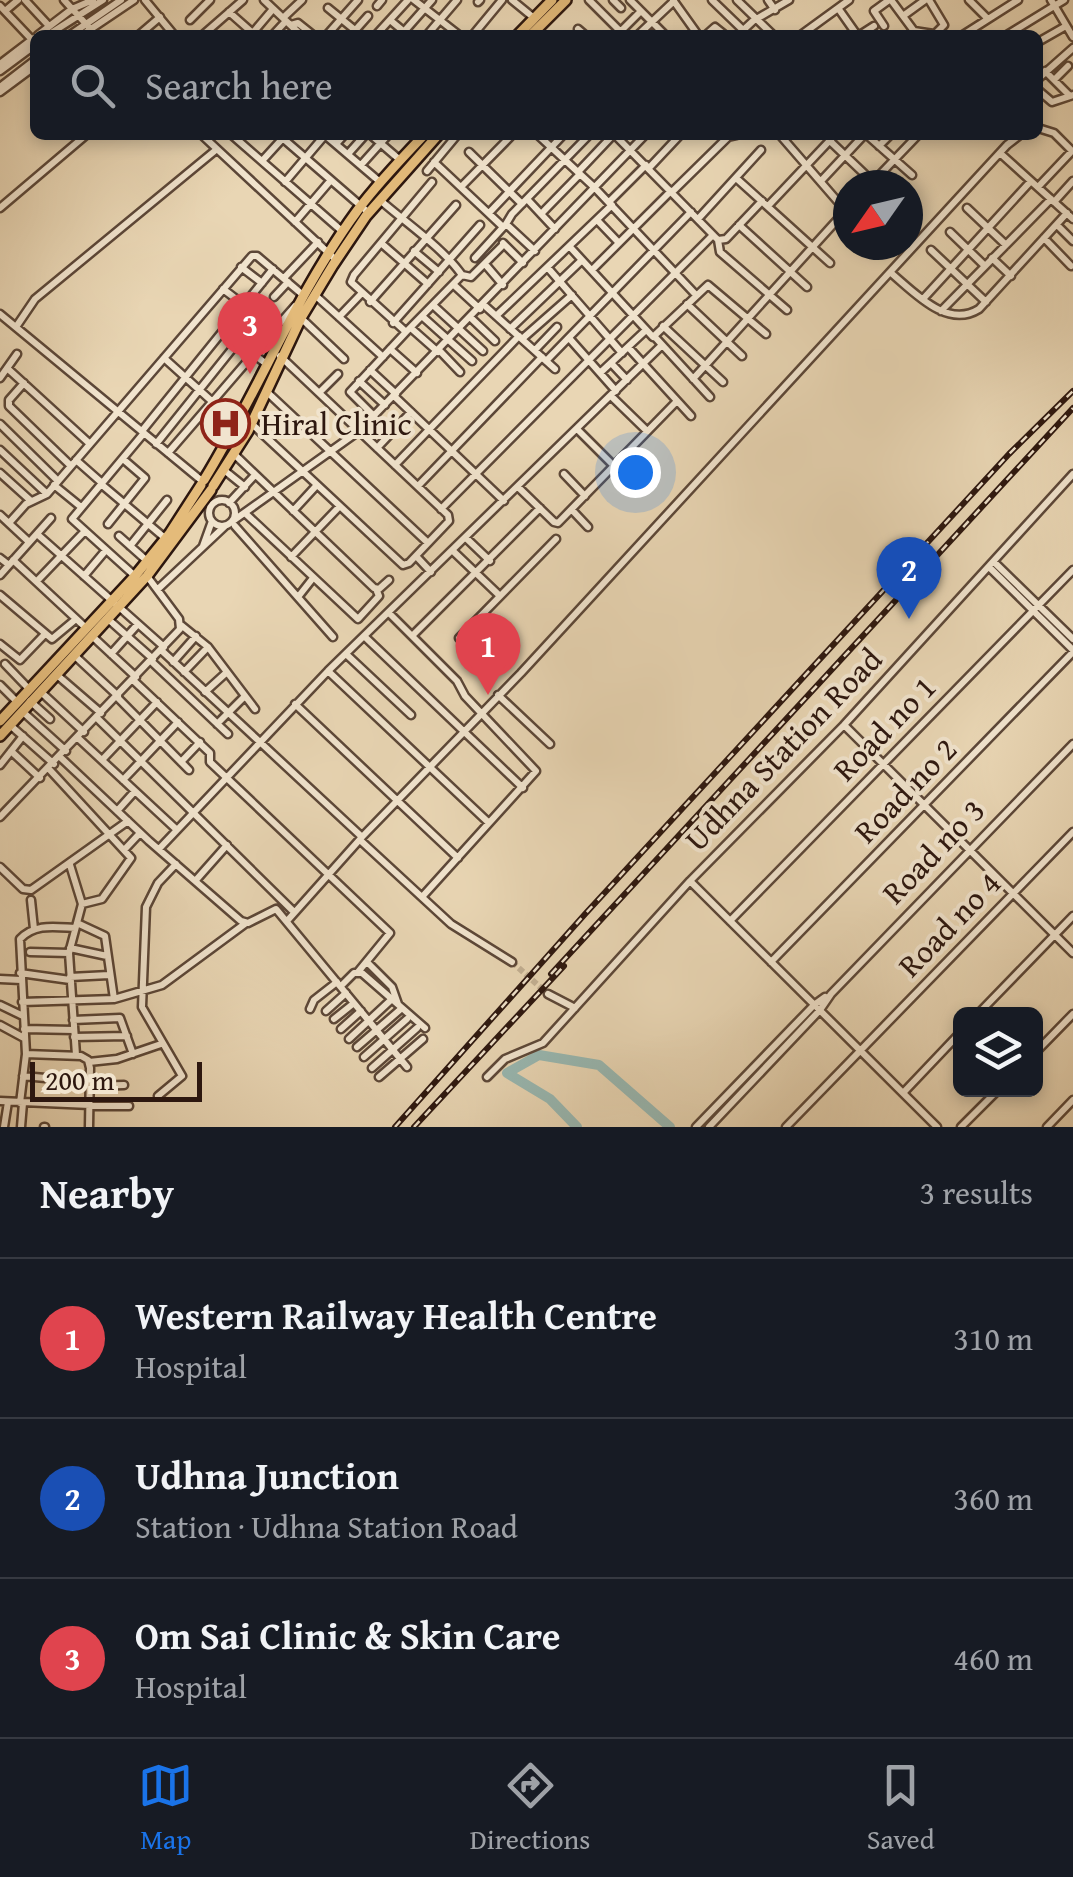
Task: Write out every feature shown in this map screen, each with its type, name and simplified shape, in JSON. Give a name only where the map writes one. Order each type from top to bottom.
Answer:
[{"type":"main road","points":[[523,30],[552,0]]},
{"type":"main road","points":[[538,30],[566,0]]},
{"type":"main road","points":[[141,576],[147,561],[207,485],[224,470],[252,424],[306,298],[381,182],[417,140]]},
{"type":"main road","points":[[333,257],[344,232],[380,200],[434,140]]},
{"type":"main road","points":[[0,736],[3,720],[141,576],[207,485],[267,370],[302,318],[306,298]]},
{"type":"main road","points":[[19,706],[30,701],[34,690],[74,656],[90,632],[108,619],[115,604]]},
{"type":"street","points":[[30,35],[2,8],[22,0],[49,30]]},
{"type":"street","points":[[64,0],[91,29]]},
{"type":"street","points":[[91,29],[120,0]]},
{"type":"street","points":[[91,29],[134,0]]},
{"type":"street","points":[[145,0],[170,30]]},
{"type":"street","points":[[190,20],[210,0]]},
{"type":"street","points":[[209,30],[244,0]]},
{"type":"street","points":[[264,0],[292,27],[302,0]]},
{"type":"street","points":[[331,30],[358,0]]},
{"type":"street","points":[[381,30],[411,0],[451,30]]},
{"type":"street","points":[[408,30],[432,0]]},
{"type":"street","points":[[432,30],[456,0]]},
{"type":"street","points":[[478,30],[502,0]]},
{"type":"street","points":[[512,0],[534,18]]},
{"type":"street","points":[[589,0],[617,30]]},
{"type":"street","points":[[614,0],[622,8]]},
{"type":"street","points":[[630,0],[659,30]]},
{"type":"street","points":[[643,30],[673,0],[693,30]]},
{"type":"street","points":[[712,0],[737,30]]},
{"type":"street","points":[[737,0],[766,30]]},
{"type":"street","points":[[768,0],[775,10]]},
{"type":"street","points":[[744,30],[789,0]]},
{"type":"street","points":[[808,30],[849,0]]},
{"type":"street","points":[[884,26],[874,11],[890,0],[910,30]]},
{"type":"street","points":[[903,16],[927,0],[944,24],[940,30]]},
{"type":"street","points":[[970,0],[988,19]]},
{"type":"street","points":[[1014,30],[1052,3],[1064,0]]},
{"type":"street","points":[[51,30],[94,1]]},
{"type":"street","points":[[971,30],[1013,1]]},
{"type":"street","points":[[1052,3],[1073,37]]},
{"type":"street","points":[[328,8],[352,30]]},
{"type":"street","points":[[838,8],[855,30]]},
{"type":"street","points":[[256,30],[273,9]]},
{"type":"street","points":[[624,30],[641,11]]},
{"type":"street","points":[[229,12],[249,30]]},
{"type":"street","points":[[359,30],[368,16]]},
{"type":"street","points":[[145,30],[160,17]]},
{"type":"street","points":[[390,20],[401,30]]},
{"type":"street","points":[[867,30],[874,26]]},
{"type":"street","points":[[1043,39],[1066,26]]},
{"type":"street","points":[[0,64],[30,43]]},
{"type":"street","points":[[0,72],[30,45]]},
{"type":"street","points":[[1043,74],[1073,48]]},
{"type":"street","points":[[1054,80],[1071,69],[1061,57]]},
{"type":"street","points":[[0,90],[30,67]]},
{"type":"street","points":[[1043,94],[1052,102],[1071,95],[1046,71]]},
{"type":"street","points":[[1038,187],[1072,152],[1054,133],[1043,130]]},
{"type":"street","points":[[0,208],[80,140]]},
{"type":"street","points":[[207,140],[333,257]]},
{"type":"street","points":[[245,140],[262,161],[344,232]]},
{"type":"street","points":[[262,161],[279,140]]},
{"type":"street","points":[[285,140],[365,210]]},
{"type":"street","points":[[285,182],[321,140]]},
{"type":"street","points":[[331,140],[381,182]]},
{"type":"street","points":[[336,144],[340,140]]},
{"type":"street","points":[[348,154],[363,140]]},
{"type":"street","points":[[376,140],[400,160]]},
{"type":"street","points":[[361,165],[383,140]]},
{"type":"street","points":[[426,171],[453,140]]},
{"type":"street","points":[[461,188],[507,140]]},
{"type":"street","points":[[543,140],[595,188],[696,295]]},
{"type":"street","points":[[489,213],[558,140]]},
{"type":"street","points":[[475,258],[584,140]]},
{"type":"street","points":[[541,214],[609,140]]},
{"type":"street","points":[[619,140],[716,238],[720,252],[787,310]]},
{"type":"street","points":[[158,589],[245,513],[359,431],[640,140]]},
{"type":"street","points":[[496,316],[675,140]]},
{"type":"street","points":[[592,270],[724,140]]},
{"type":"street","points":[[785,140],[833,197]]},
{"type":"street","points":[[442,509],[676,273],[716,238],[726,239],[808,165],[830,140]]},
{"type":"street","points":[[836,140],[859,170]]},
{"type":"street","points":[[821,181],[861,140]]},
{"type":"street","points":[[872,140],[906,170]]},
{"type":"street","points":[[879,146],[885,140]]},
{"type":"street","points":[[885,170],[912,140]]},
{"type":"street","points":[[287,921],[1014,140]]},
{"type":"street","points":[[16,327],[35,299],[217,149]]},
{"type":"street","points":[[698,220],[762,150]]},
{"type":"street","points":[[469,152],[556,229]]},
{"type":"street","points":[[891,273],[941,311],[963,316],[986,302],[1044,238],[1070,216],[1000,153]]},
{"type":"street","points":[[434,162],[535,251]]},
{"type":"street","points":[[736,178],[830,264]]},
{"type":"street","points":[[295,222],[331,180]]},
{"type":"street","points":[[923,299],[1031,181]]},
{"type":"street","points":[[432,182],[352,279],[352,286],[460,372]]},
{"type":"street","points":[[941,311],[1073,182]]},
{"type":"street","points":[[380,200],[462,275],[471,277],[504,244]]},
{"type":"street","points":[[370,302],[456,205]]},
{"type":"street","points":[[967,208],[1006,245]]},
{"type":"street","points":[[418,486],[544,359],[592,318],[692,212]]},
{"type":"street","points":[[597,220],[619,242]]},
{"type":"street","points":[[1057,225],[1073,242]]},
{"type":"street","points":[[394,323],[480,226]]},
{"type":"street","points":[[739,226],[807,287]]},
{"type":"street","points":[[692,379],[833,227]]},
{"type":"street","points":[[950,232],[985,266]]},
{"type":"street","points":[[496,236],[524,263]]},
{"type":"street","points":[[1044,238],[1070,266]]},
{"type":"street","points":[[274,298],[318,242]]},
{"type":"street","points":[[381,243],[428,284]]},
{"type":"street","points":[[570,247],[710,397]]},
{"type":"street","points":[[931,250],[986,302]]},
{"type":"street","points":[[414,251],[439,272]]},
{"type":"street","points":[[8,522],[31,501],[47,494],[254,255],[306,298],[339,317],[383,356]]},
{"type":"street","points":[[992,258],[1011,276]]},
{"type":"street","points":[[510,329],[582,260]]},
{"type":"street","points":[[484,264],[502,285]]},
{"type":"street","points":[[241,267],[262,283]]},
{"type":"street","points":[[548,268],[610,339],[644,364],[691,416]]},
{"type":"street","points":[[255,709],[208,647],[181,626],[158,589],[72,520],[273,269]]},
{"type":"street","points":[[374,416],[351,393],[462,275]]},
{"type":"street","points":[[454,284],[555,369]]},
{"type":"street","points":[[600,373],[625,350],[664,326],[708,285],[766,334]]},
{"type":"street","points":[[223,289],[244,306]]},
{"type":"street","points":[[339,317],[361,294]]},
{"type":"street","points":[[395,465],[521,338],[572,295]]},
{"type":"street","points":[[168,454],[249,356],[306,298]]},
{"type":"street","points":[[687,304],[742,356]]},
{"type":"street","points":[[434,306],[483,351]]},
{"type":"street","points":[[156,444],[261,313]]},
{"type":"street","points":[[0,314],[207,485],[218,500],[229,503],[234,513],[230,525]]},
{"type":"street","points":[[423,317],[472,360]]},
{"type":"street","points":[[302,318],[344,359]]},
{"type":"street","points":[[471,318],[495,340]]},
{"type":"street","points":[[664,326],[723,382]]},
{"type":"street","points":[[534,350],[557,328]]},
{"type":"street","points":[[569,338],[647,431]]},
{"type":"street","points":[[238,342],[267,370]]},
{"type":"street","points":[[159,850],[295,704],[662,346]]},
{"type":"street","points":[[390,349],[417,373]]},
{"type":"street","points":[[0,378],[17,354]]},
{"type":"street","points":[[252,424],[403,565],[449,521],[442,509],[279,356]]},
{"type":"street","points":[[164,358],[238,425]]},
{"type":"street","points":[[611,363],[627,380]]},
{"type":"street","points":[[7,368],[90,444]]},
{"type":"street","points":[[370,370],[504,500]]},
{"type":"street","points":[[319,393],[338,374]]},
{"type":"street","points":[[359,381],[384,406]]},
{"type":"street","points":[[24,383],[8,400],[8,406],[166,539]]},
{"type":"street","points":[[267,392],[428,543]]},
{"type":"street","points":[[518,487],[556,524],[677,400]]},
{"type":"street","points":[[377,448],[411,412]]},
{"type":"street","points":[[0,424],[81,506]]},
{"type":"street","points":[[577,429],[614,466]]},
{"type":"street","points":[[0,450],[47,494]]},
{"type":"street","points":[[234,454],[379,596],[358,619],[245,513]]},
{"type":"street","points":[[108,524],[145,478],[123,459]]},
{"type":"street","points":[[224,470],[244,488]]},
{"type":"street","points":[[0,473],[31,501]]},
{"type":"street","points":[[564,474],[585,496]]},
{"type":"street","name":"Udhna Station Road","points":[[487,1077],[505,1059],[539,1046],[690,881],[844,724],[1073,474]]},
{"type":"street","points":[[229,503],[256,475]]},
{"type":"street","points":[[293,511],[316,486]]},
{"type":"street","points":[[130,546],[168,500]]},
{"type":"street","points":[[203,547],[212,521],[210,508],[218,500]]},
{"type":"street","points":[[291,557],[339,506]]},
{"type":"street","points":[[412,636],[540,508]]},
{"type":"street","points":[[572,510],[588,526]]},
{"type":"street","points":[[0,514],[30,542]]},
{"type":"street","points":[[0,575],[51,518]]},
{"type":"street","points":[[212,521],[230,525],[332,637]]},
{"type":"street","points":[[36,582],[84,532]]},
{"type":"street","points":[[36,534],[138,624],[173,662],[451,924],[512,962]]},
{"type":"street","points":[[120,536],[147,561]]},
{"type":"street","points":[[466,538],[490,561]]},
{"type":"street","points":[[459,638],[556,539]]},
{"type":"street","points":[[84,576],[106,550]]},
{"type":"street","points":[[453,551],[500,596]]},
{"type":"street","points":[[416,556],[432,572]]},
{"type":"street","points":[[0,558],[36,582],[76,618],[200,742],[211,754],[210,762],[390,933],[358,972],[341,987],[314,1000],[310,1009]]},
{"type":"street","points":[[991,564],[1073,639]]},
{"type":"street","name":"Road no 1","points":[[730,921],[1073,570]]},
{"type":"street","points":[[298,597],[313,578]]},
{"type":"street","points":[[376,590],[389,580]]},
{"type":"street","points":[[0,594],[44,634],[54,638],[76,618]]},
{"type":"street","points":[[1036,608],[1073,651]]},
{"type":"street","points":[[389,613],[536,769],[422,897]]},
{"type":"street","points":[[108,619],[228,734]]},
{"type":"street","points":[[110,654],[138,624]]},
{"type":"street","points":[[0,817],[181,626]]},
{"type":"street","points":[[0,644],[22,659],[44,634]]},
{"type":"street","points":[[173,662],[196,636]]},
{"type":"street","points":[[364,636],[523,788]]},
{"type":"street","points":[[184,672],[208,647]]},
{"type":"street","name":"Road no 2","points":[[771,962],[1073,651]]},
{"type":"street","points":[[12,654],[2,667],[34,690],[176,830]]},
{"type":"street","points":[[346,654],[411,715]]},
{"type":"street","points":[[74,656],[190,770]]},
{"type":"street","points":[[328,671],[489,823]]},
{"type":"street","points":[[205,692],[227,672]]},
{"type":"street","points":[[56,674],[294,912]]},
{"type":"street","points":[[0,685],[111,834],[131,855],[102,900],[82,904]]},
{"type":"street","points":[[498,695],[550,744]]},
{"type":"street","points":[[217,724],[245,696]]},
{"type":"street","points":[[30,701],[50,719]]},
{"type":"street","points":[[102,760],[156,702]]},
{"type":"street","points":[[295,704],[458,858]]},
{"type":"street","points":[[3,720],[57,760],[246,923]]},
{"type":"street","points":[[124,780],[178,722]]},
{"type":"street","points":[[844,724],[1073,954]]},
{"type":"street","points":[[0,765],[23,736]]},
{"type":"street","points":[[180,762],[200,742]]},
{"type":"street","name":"Road no 3","points":[[698,1125],[1073,744]]},
{"type":"street","points":[[11,751],[40,778]]},
{"type":"street","points":[[117,811],[135,792]]},
{"type":"street","points":[[0,867],[28,891],[128,821]]},
{"type":"street","name":"Road no 4","points":[[786,1127],[1073,832]]},
{"type":"street","points":[[126,849],[140,833]]},
{"type":"street","points":[[196,880],[227,845]]},
{"type":"street","points":[[158,1096],[182,1076],[143,1014],[146,906],[158,883],[176,864]]},
{"type":"street","points":[[70,865],[82,904],[69,951],[76,1056]]},
{"type":"street","points":[[690,881],[938,1127]]},
{"type":"street","points":[[31,900],[34,928]]},
{"type":"street","points":[[22,1002],[72,1002],[143,991],[176,978],[246,923],[274,908],[407,1067]]},
{"type":"street","points":[[985,1007],[1073,916]]},
{"type":"street","points":[[20,1127],[26,1054],[20,939],[34,928],[76,926],[104,935],[114,998]]},
{"type":"street","points":[[30,952],[108,956]]},
{"type":"street","points":[[367,962],[392,987],[398,1004]]},
{"type":"street","points":[[358,972],[421,1028],[372,1068]]},
{"type":"street","points":[[0,979],[109,976]]},
{"type":"street","points":[[326,1011],[341,987]]},
{"type":"street","points":[[548,994],[575,1008]]},
{"type":"street","points":[[334,1019],[354,1003]]},
{"type":"street","points":[[350,1039],[369,1021],[398,1004]]},
{"type":"street","points":[[357,1047],[398,1004]]},
{"type":"street","points":[[0,1005],[23,1016]]},
{"type":"street","name":"Road no 3","points":[[710,1126],[817,1007]]},
{"type":"street","points":[[341,1029],[361,1012]]},
{"type":"street","points":[[1043,1045],[1073,1014]]},
{"type":"street","points":[[73,1020],[118,1017],[133,1054]]},
{"type":"street","points":[[364,1057],[407,1019]]},
{"type":"street","points":[[0,1025],[24,1034],[126,1036]]},
{"type":"street","points":[[380,1077],[423,1039]]},
{"type":"street","points":[[903,1093],[953,1040]]},
{"type":"street","points":[[26,1054],[76,1056],[89,1062],[112,1060],[161,1044]]},
{"type":"street","points":[[89,1062],[89,1127]]},
{"type":"street","points":[[23,1076],[124,1085]]},
{"type":"street","points":[[961,1127],[991,1097]]},
{"type":"street","points":[[1047,1127],[1073,1100]]},
{"type":"street","points":[[4,1127],[4,1101],[129,1106]]},
{"type":"waterway","points":[[577,1127],[550,1099],[507,1073],[539,1055],[599,1065],[670,1127]]},
{"type":"tunnel","points":[[512,962],[548,994]]},
{"type":"railway","points":[[395,1127],[586,913],[1009,454],[1073,391]]},
{"type":"railway","points":[[551,974],[1073,408]]},
{"type":"railway","points":[[414,1127],[564,966]]},
{"type":"place","name":"Om Sai Clinic & Skin Care","points":[[250,374]]},
{"type":"place","name":"Hiral Clinic","points":[[226,423]]},
{"type":"place","name":"Udhna Junction","points":[[909,619]]},
{"type":"place","name":"Western Railway Health Centre","points":[[488,695]]}]
